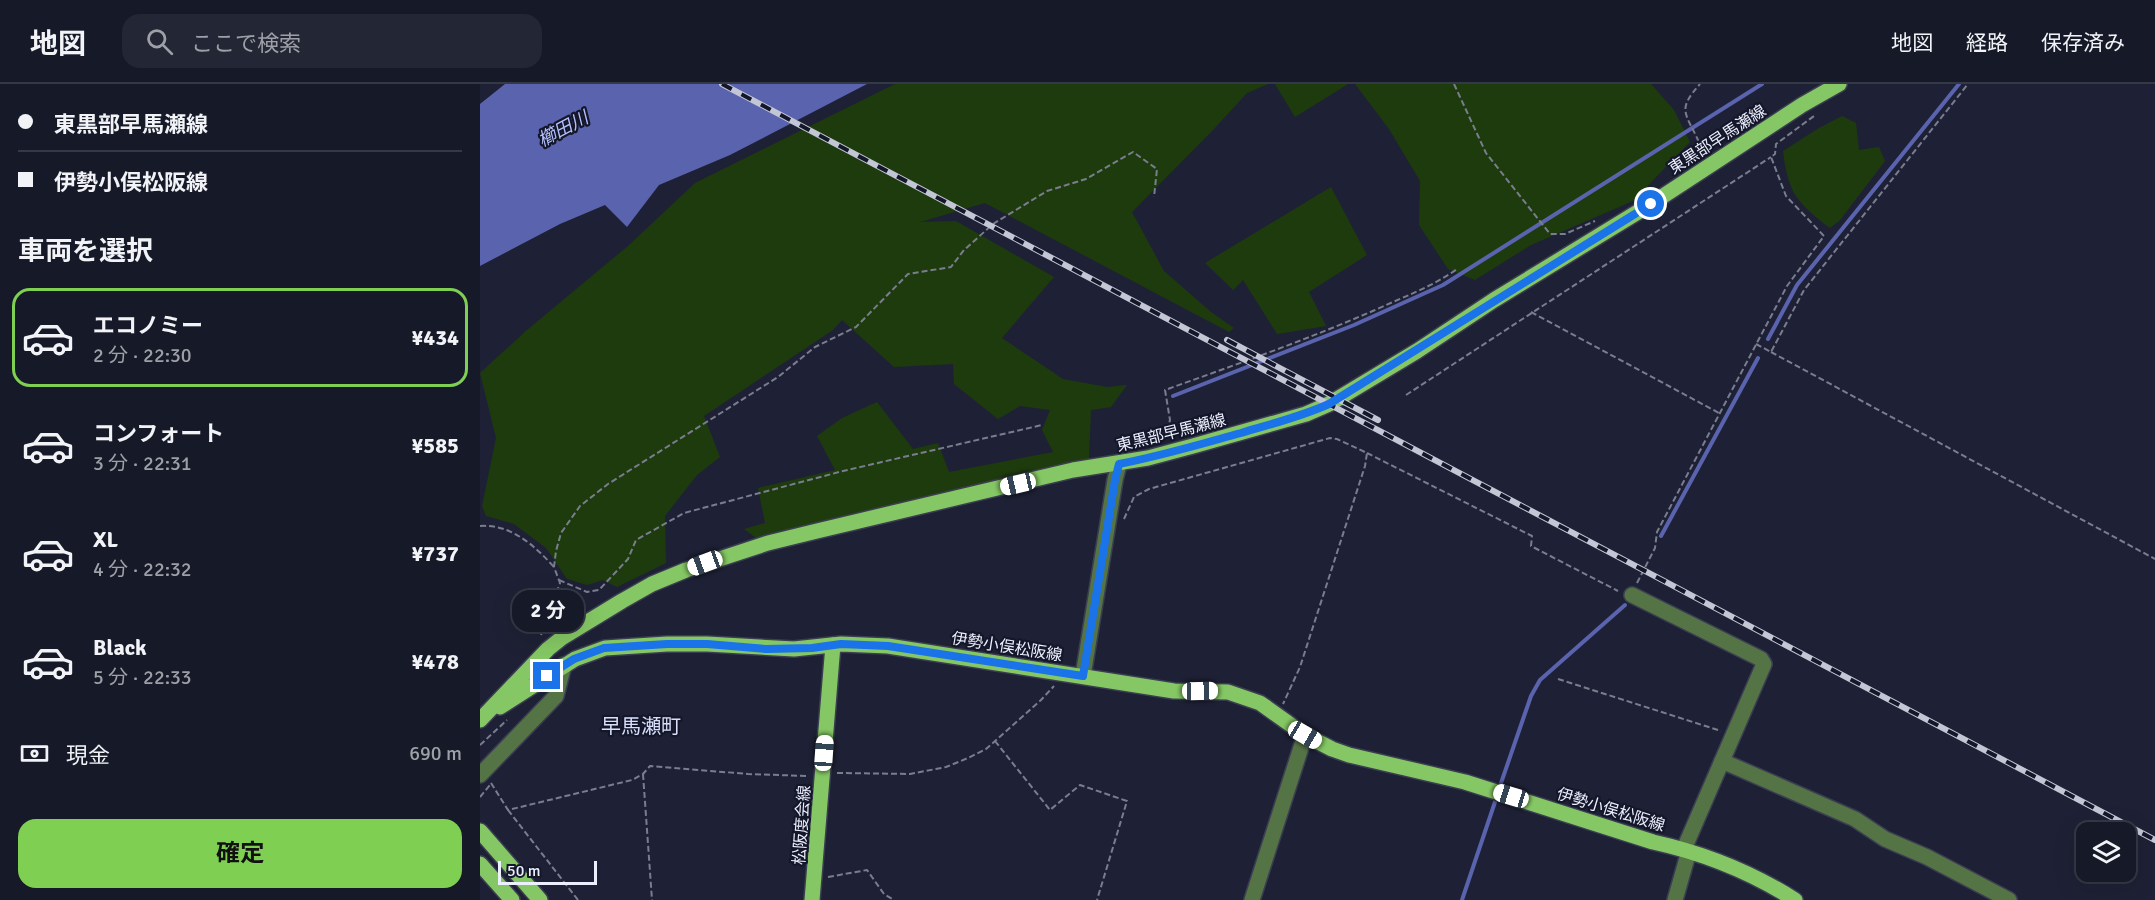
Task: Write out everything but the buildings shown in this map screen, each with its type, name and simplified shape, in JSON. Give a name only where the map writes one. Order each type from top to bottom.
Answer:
[{"type":"main road","name":"東黒部早馬瀬線","points":[[480,720],[541,656],[563,637],[652,584],[686,570],[768,543],[1073,471],[1119,464],[1182,449],[1294,418],[1329,404],[1651,204],[1802,105],[1839,84]]},
{"type":"main road","name":"伊勢小俣松阪線","points":[[480,720],[564,665],[596,650],[632,646],[707,644],[794,649],[864,645],[912,649],[1174,691],[1228,692],[1260,703],[1305,735],[1349,755],[1465,782],[1653,842],[1687,850],[1732,867],[1795,900]]},
{"type":"main road","name":"松阪度会線","points":[[812,900],[833,645]]},
{"type":"main road","points":[[480,831],[540,900]]},
{"type":"main road","points":[[480,864],[512,900]]},
{"type":"street","points":[[1083,676],[1119,464]]},
{"type":"street","points":[[1632,595],[1761,659],[1764,664],[1732,735],[1687,850],[1676,900]]},
{"type":"street","points":[[484,777],[556,696],[564,665]]},
{"type":"street","points":[[1252,900],[1305,735]]},
{"type":"street","points":[[1722,761],[1855,819],[1885,839],[1927,857],[2009,900]]},
{"type":"path","points":[[1454,84],[1486,153],[1547,231]]},
{"type":"path","points":[[1696,136],[1685,112],[1687,98],[1700,84]]},
{"type":"path","points":[[1771,352],[1804,290],[1968,84]]},
{"type":"path","points":[[1406,395],[1771,157],[1775,154],[1776,144],[1818,113]]},
{"type":"path","points":[[554,567],[561,533],[580,506],[608,484],[778,377],[815,347],[856,327],[908,274],[951,267],[964,250],[993,224],[1047,191],[1086,179],[1133,152],[1157,169],[1154,197]]},
{"type":"path","points":[[1122,524],[1134,497],[1149,489],[1330,438],[1367,453],[1532,536],[1531,546],[1623,594],[1632,595],[1655,548],[1657,532],[1719,413],[1794,275],[1824,236],[1820,228],[1786,196],[1771,157]]},
{"type":"path","points":[[1133,446],[1167,431],[1170,420],[1165,390],[1352,320],[1439,282],[1457,269]]},
{"type":"path","points":[[1531,312],[1719,413]]},
{"type":"path","points":[[1757,345],[2155,559]]},
{"type":"path","points":[[559,580],[587,592],[599,590],[628,559],[636,540],[684,513],[843,471],[1042,425]]},
{"type":"path","points":[[1278,715],[1299,667],[1365,466],[1367,453]]},
{"type":"path","points":[[480,526],[503,527],[528,542],[554,567],[559,580],[558,594],[539,641]]},
{"type":"path","points":[[508,810],[632,780],[644,774],[650,766],[687,767],[748,774],[823,775],[829,773],[910,774],[926,772],[946,767],[987,749],[1056,685],[1061,673]]},
{"type":"path","points":[[1558,679],[1732,735]]},
{"type":"path","points":[[995,741],[1050,810],[1080,785],[1127,801],[1097,900]]},
{"type":"path","points":[[644,774],[652,900]]},
{"type":"path","points":[[480,797],[484,777]]},
{"type":"path","points":[[484,777],[578,900]]},
{"type":"path","points":[[814,880],[867,870],[884,894],[894,900]]},
{"type":"green space","points":[[895,84],[1268,84],[1247,93],[1132,212],[1164,271],[1211,312],[1234,328],[1229,332],[985,203],[920,222],[956,221],[1054,277],[1002,338],[1063,379],[1107,387],[1127,385],[1111,407],[1091,410],[1089,459],[756,538],[744,529],[765,523],[758,488],[835,470],[817,436],[842,418],[877,402],[913,449],[938,443],[949,472],[1053,452],[1042,430],[1050,410],[1020,406],[998,419],[954,384],[953,364],[894,367],[842,320],[833,330],[704,416],[720,457],[697,475],[665,516],[666,563],[617,587],[603,580],[587,585],[567,579],[546,548],[514,524],[486,516],[482,506],[496,438],[480,373],[527,330],[628,246],[695,183]]},
{"type":"green space","points":[[1275,84],[1348,84],[1295,117]]},
{"type":"green space","points":[[1355,84],[1651,84],[1674,110],[1690,142],[1633,201],[1531,245],[1475,280],[1448,269],[1419,225],[1420,181],[1389,129]]},
{"type":"green space","points":[[1842,116],[1856,123],[1859,150],[1879,147],[1885,161],[1840,220],[1830,228],[1809,211],[1796,196],[1788,177],[1783,151]]},
{"type":"green space","points":[[1331,187],[1367,255],[1309,292],[1326,326],[1277,334],[1243,280],[1233,290],[1205,263]]},
{"type":"water","name":"櫛田川","points":[[505,84],[867,84],[730,155],[659,185],[627,227],[605,205],[560,224],[480,266],[480,104]]},
{"type":"waterway","points":[[1173,396],[1354,325],[1443,285],[1762,84]]},
{"type":"waterway","points":[[1768,339],[1797,285],[1959,84]]},
{"type":"waterway","points":[[1661,536],[1758,358]]},
{"type":"waterway","points":[[1500,786],[1531,696],[1540,680],[1625,605]]},
{"type":"waterway","points":[[1462,900],[1496,799]]},
{"type":"railway","points":[[722,84],[2155,840]]},
{"type":"railway","points":[[1227,340],[1378,420]]},
{"type":"district","name":"早馬瀬町","points":[[641,726]]},
{"type":"route","points":[[547,676],[574,659],[604,648],[707,644],[794,649],[841,644],[912,649],[1083,676],[1119,464],[1216,440],[1306,414],[1329,404],[1651,204]]}]
